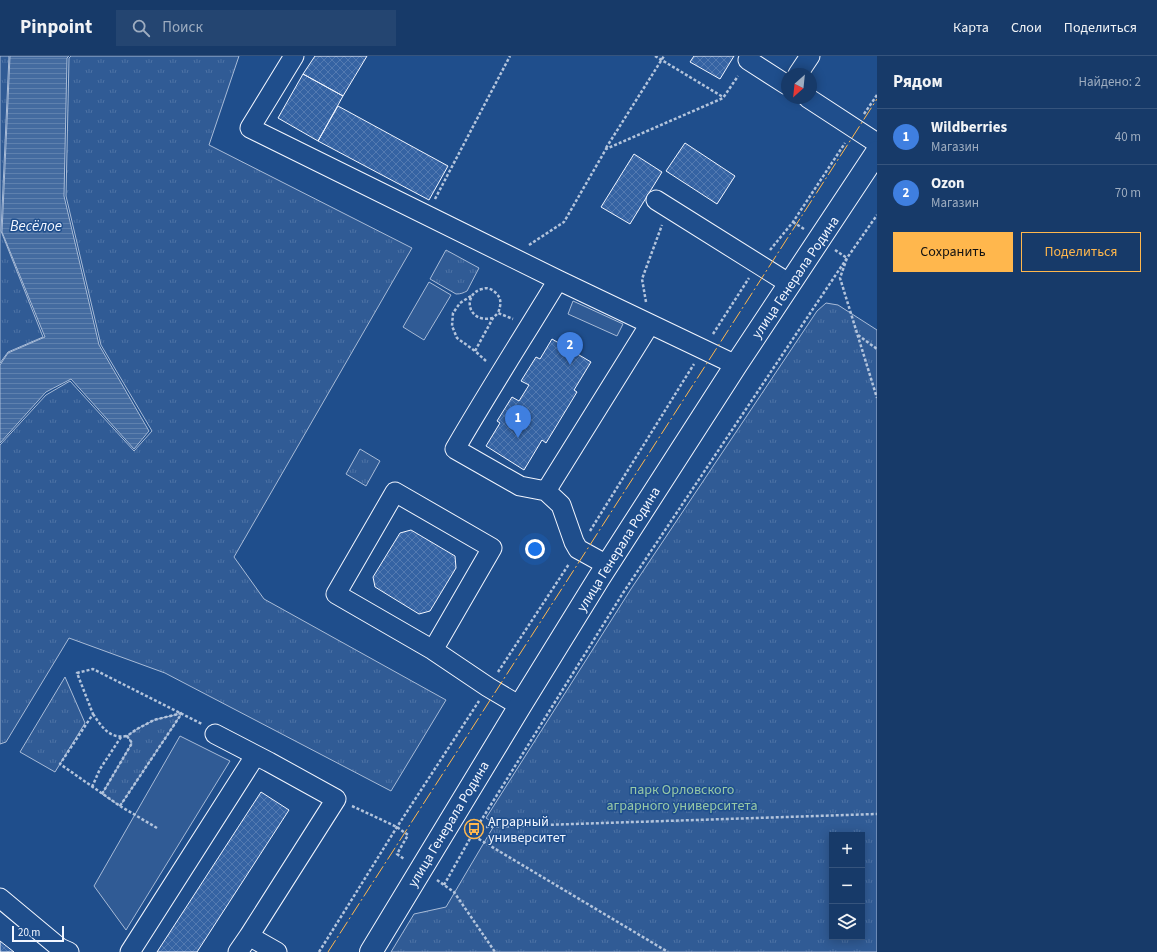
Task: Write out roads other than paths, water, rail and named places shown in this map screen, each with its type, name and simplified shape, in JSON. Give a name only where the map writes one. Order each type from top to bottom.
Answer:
[{"type":"main road","name":"улица Генерала Родина","points":[[370,952],[607,566],[736,365],[790,284],[873,165]]},
{"type":"lane","points":[[294,56],[250,128],[426,216],[736,365]]},
{"type":"lane","points":[[802,68],[810,56]]},
{"type":"lane","points":[[748,60],[781,81]]},
{"type":"lane","points":[[817,104],[877,143]]},
{"type":"lane","points":[[662,204],[790,284]]},
{"type":"lane","points":[[558,280],[486,395],[455,449],[520,486],[546,491],[561,505],[574,542],[578,549],[607,566]]},
{"type":"lane","points":[[546,491],[650,324]]},
{"type":"lane","points":[[433,650],[492,548],[395,492],[336,594],[433,650],[488,687],[520,706]]},
{"type":"lane","points":[[215,734],[336,799],[238,952]]},
{"type":"lane","points":[[130,952],[255,756]]},
{"type":"lane","points":[[0,898],[60,948],[69,952]]},
{"type":"lane","points":[[249,936],[277,952]]},
{"type":"water","name":"Весёлое","points":[[10,56],[69,56],[67,58],[64,196],[99,345],[149,431],[134,449],[71,379],[46,392],[0,443],[0,365],[8,353],[45,337],[2,232]]},
{"type":"place","name":"Ozon","points":[[570,365]]},
{"type":"place","name":"Wildberries","points":[[518,438]]},
{"type":"place","name":"Аграрный университет","points":[[474,829]]},
{"type":"park label","name":"парк Орловского аграрного университета","points":[[682,798]]}]
